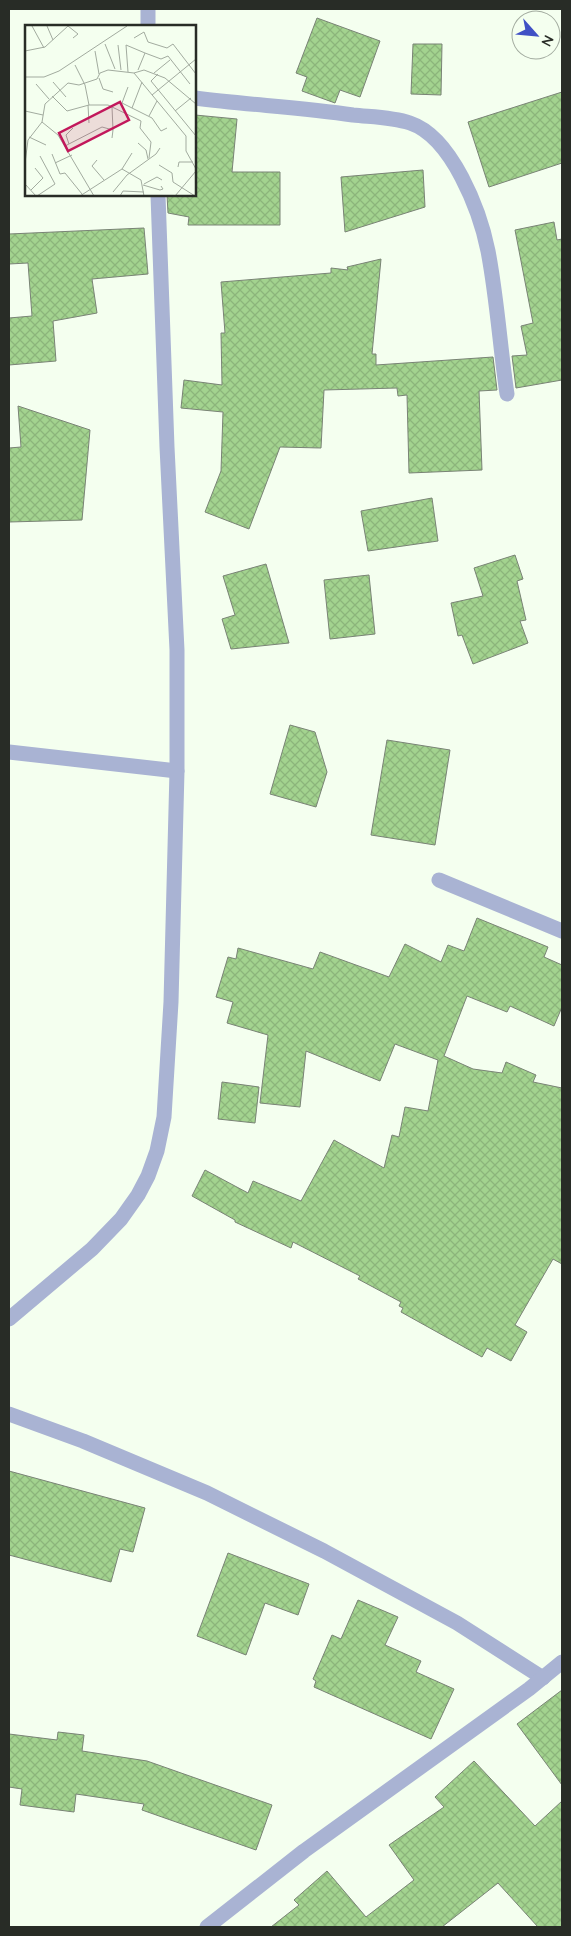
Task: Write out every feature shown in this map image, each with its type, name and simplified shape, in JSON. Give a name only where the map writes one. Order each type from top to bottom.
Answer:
[{"type":"street","points":[[148,9],[148,25]]},
{"type":"street","points":[[196,98],[309,108],[385,118],[410,123],[430,135],[453,161],[474,204],[488,250],[507,394]]},
{"type":"street","points":[[9,1319],[92,1249],[121,1219],[138,1195],[157,1151],[167,1092],[177,771],[177,650],[167,447],[158,196]]},
{"type":"street","points":[[9,752],[177,771]]},
{"type":"street","points":[[439,880],[562,931]]},
{"type":"street","points":[[9,1414],[83,1441],[216,1497],[457,1623],[543,1678]]},
{"type":"street","points":[[207,1927],[304,1851],[543,1678],[562,1662]]},
{"type":"building","points":[[317,18],[380,41],[360,97],[340,90],[335,103],[302,91],[307,77],[296,73]]},
{"type":"building","points":[[413,44],[442,44],[441,95],[411,94]]},
{"type":"building","points":[[562,92],[562,163],[489,187],[468,122]]},
{"type":"building","points":[[196,115],[237,119],[232,172],[280,172],[280,225],[188,225],[189,217],[168,213],[167,196],[196,196]]},
{"type":"building","points":[[423,170],[425,207],[345,232],[341,177]]},
{"type":"building","points":[[554,222],[557,240],[562,239],[562,380],[516,388],[512,356],[527,355],[521,326],[533,323],[515,230]]},
{"type":"building","points":[[144,228],[148,274],[92,279],[97,313],[53,321],[56,361],[9,365],[9,318],[32,316],[28,263],[9,264],[9,234]]},
{"type":"building","points":[[381,259],[372,354],[376,354],[376,365],[493,357],[497,390],[479,391],[482,470],[409,473],[407,395],[398,396],[397,388],[324,390],[321,448],[280,447],[249,529],[205,512],[221,471],[223,412],[181,408],[184,380],[222,385],[221,333],[225,333],[221,282],[331,273],[331,268],[348,270],[347,267]]},
{"type":"building","points":[[18,406],[90,430],[82,520],[9,522],[9,448],[21,447]]},
{"type":"building","points":[[432,498],[438,541],[368,551],[361,511]]},
{"type":"building","points":[[515,555],[523,579],[517,581],[526,620],[520,621],[528,643],[473,664],[462,635],[458,636],[451,603],[483,596],[474,568]]},
{"type":"building","points":[[266,564],[289,643],[231,649],[222,619],[235,615],[223,576]]},
{"type":"building","points":[[369,575],[375,634],[330,639],[324,580]]},
{"type":"building","points":[[290,725],[315,732],[327,772],[316,807],[270,794]]},
{"type":"building","points":[[387,740],[450,750],[435,845],[371,835]]},
{"type":"building","points":[[477,918],[548,947],[544,957],[562,965],[562,1007],[554,1026],[510,1006],[507,1012],[467,996],[444,1056],[473,1069],[502,1073],[506,1062],[536,1075],[533,1082],[562,1088],[562,1264],[553,1259],[515,1325],[527,1332],[511,1361],[487,1348],[482,1357],[401,1312],[403,1308],[399,1306],[401,1302],[358,1279],[360,1276],[293,1242],[291,1248],[235,1222],[235,1220],[192,1196],[205,1170],[248,1193],[253,1181],[301,1201],[334,1140],[384,1168],[392,1135],[399,1137],[405,1107],[428,1111],[438,1060],[395,1044],[380,1081],[306,1051],[300,1107],[260,1103],[268,1035],[227,1023],[233,1002],[216,997],[228,957],[236,959],[238,948],[313,969],[320,952],[389,977],[405,944],[441,962],[448,945],[464,951]]},
{"type":"building","points":[[222,1082],[259,1087],[255,1123],[218,1119]]},
{"type":"building","points":[[9,1471],[145,1508],[133,1552],[120,1549],[111,1582],[9,1555]]},
{"type":"building","points":[[228,1553],[309,1584],[298,1615],[265,1603],[246,1655],[197,1636]]},
{"type":"building","points":[[358,1600],[398,1617],[385,1645],[421,1661],[416,1672],[454,1689],[431,1739],[314,1687],[316,1681],[313,1679],[332,1635],[341,1639]]},
{"type":"building","points":[[562,1690],[562,1785],[517,1724]]},
{"type":"building","points":[[58,1732],[84,1735],[82,1751],[147,1761],[272,1805],[256,1850],[142,1810],[144,1804],[76,1794],[74,1812],[20,1805],[22,1789],[9,1787],[9,1734],[57,1740]]},
{"type":"building","points":[[474,1761],[535,1826],[562,1801],[562,1927],[538,1927],[498,1883],[442,1927],[271,1927],[299,1905],[294,1900],[327,1871],[366,1917],[414,1880],[389,1845],[444,1807],[435,1797]]}]
